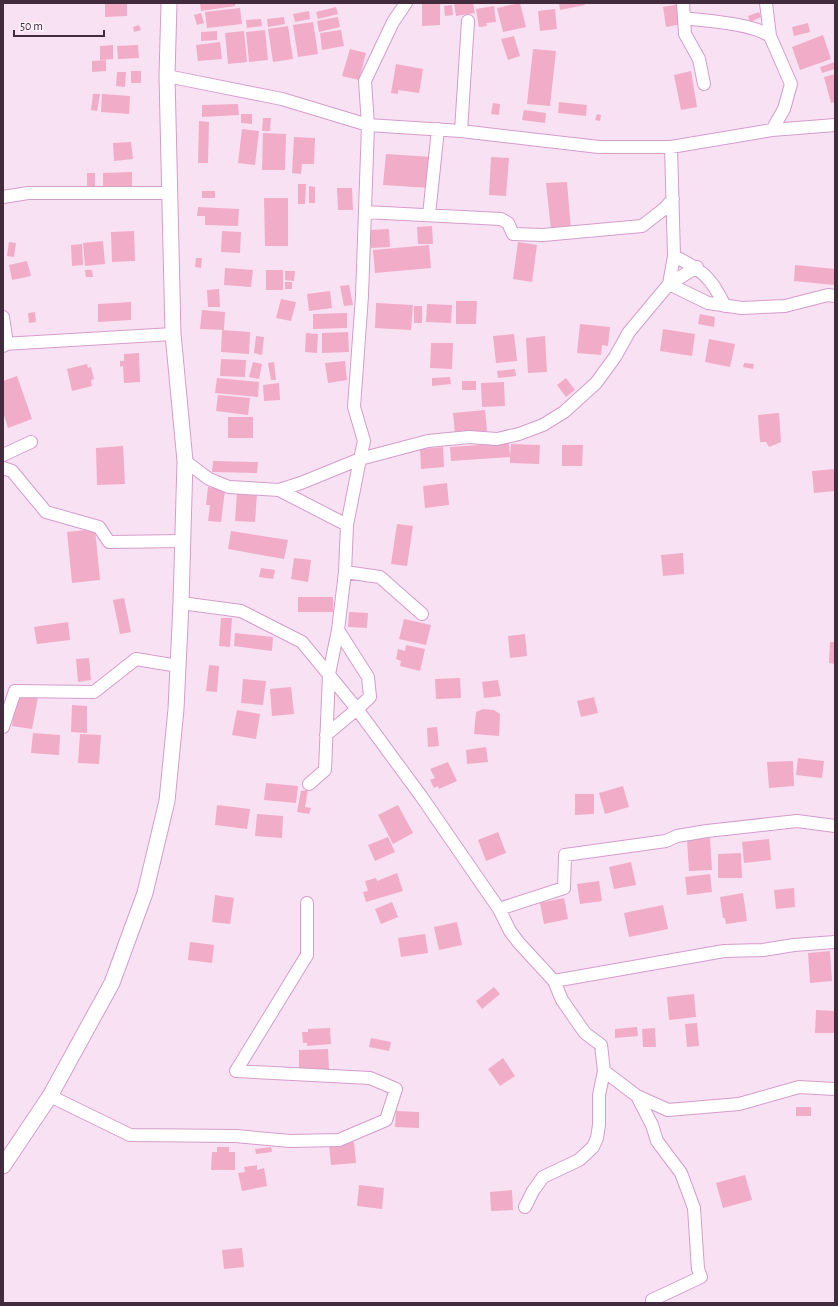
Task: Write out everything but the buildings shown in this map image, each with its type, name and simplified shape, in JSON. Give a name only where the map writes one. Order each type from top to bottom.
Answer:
[{"type":"main road","points":[[3,1166],[50,1096],[112,983],[145,894],[167,801],[176,709],[185,461],[173,334],[167,76],[169,3]]},
{"type":"street","points":[[309,784],[325,770],[329,674],[338,630],[346,572],[347,525],[364,441],[354,407],[362,296],[368,125],[365,81],[392,22],[406,3]]},
{"type":"street","points":[[684,3],[685,34],[699,59],[704,84]]},
{"type":"street","points":[[766,3],[770,36],[791,84],[784,108],[772,130]]},
{"type":"street","points":[[684,18],[763,31],[770,36]]},
{"type":"street","points":[[461,131],[468,21]]},
{"type":"street","points":[[167,76],[282,99],[368,125],[461,131],[599,147],[671,147],[772,130],[835,125]]},
{"type":"street","points":[[429,215],[438,129]]},
{"type":"street","points":[[669,284],[674,256],[671,147]]},
{"type":"street","points":[[3,197],[28,193],[170,193]]},
{"type":"street","points":[[365,212],[501,219],[508,223],[513,234],[544,235],[642,226],[664,209],[673,199]]},
{"type":"street","points":[[674,256],[697,267],[711,281],[726,306]]},
{"type":"street","points":[[185,461],[209,479],[229,487],[279,490],[301,483],[360,459],[428,441],[469,437],[497,439],[519,434],[543,425],[564,412],[596,383],[615,357],[629,332],[669,284],[697,267]]},
{"type":"street","points":[[669,284],[708,303],[742,308],[785,306],[828,295],[835,296]]},
{"type":"street","points":[[3,317],[4,345],[173,334]]},
{"type":"street","points":[[3,455],[31,442]]},
{"type":"street","points":[[3,468],[12,471],[46,512],[98,527],[109,542],[183,541]]},
{"type":"street","points":[[279,490],[347,525]]},
{"type":"street","points":[[346,572],[380,577],[422,614]]},
{"type":"street","points":[[181,603],[241,611],[302,642],[357,710],[421,796],[499,909],[519,943],[554,981],[562,1000],[585,1033],[601,1046],[604,1071],[599,1095],[599,1125],[597,1138],[593,1147],[580,1160],[543,1177],[533,1191],[525,1207]]},
{"type":"street","points":[[326,736],[370,697],[368,677],[338,630]]},
{"type":"street","points":[[3,727],[15,691],[94,692],[136,659],[178,666]]},
{"type":"street","points":[[499,909],[564,888],[565,855],[666,841],[678,836],[707,831],[797,821],[835,826]]},
{"type":"street","points":[[50,1096],[130,1135],[236,1136],[290,1141],[339,1140],[386,1120],[396,1089],[370,1078],[236,1071],[307,955],[307,903]]},
{"type":"street","points":[[554,981],[724,951],[763,950],[794,944],[835,942]]},
{"type":"street","points":[[604,1071],[637,1096],[668,1110],[739,1104],[799,1087],[835,1089]]},
{"type":"street","points":[[637,1096],[652,1125],[657,1141],[682,1173],[694,1208],[698,1269],[701,1277],[652,1300]]}]
